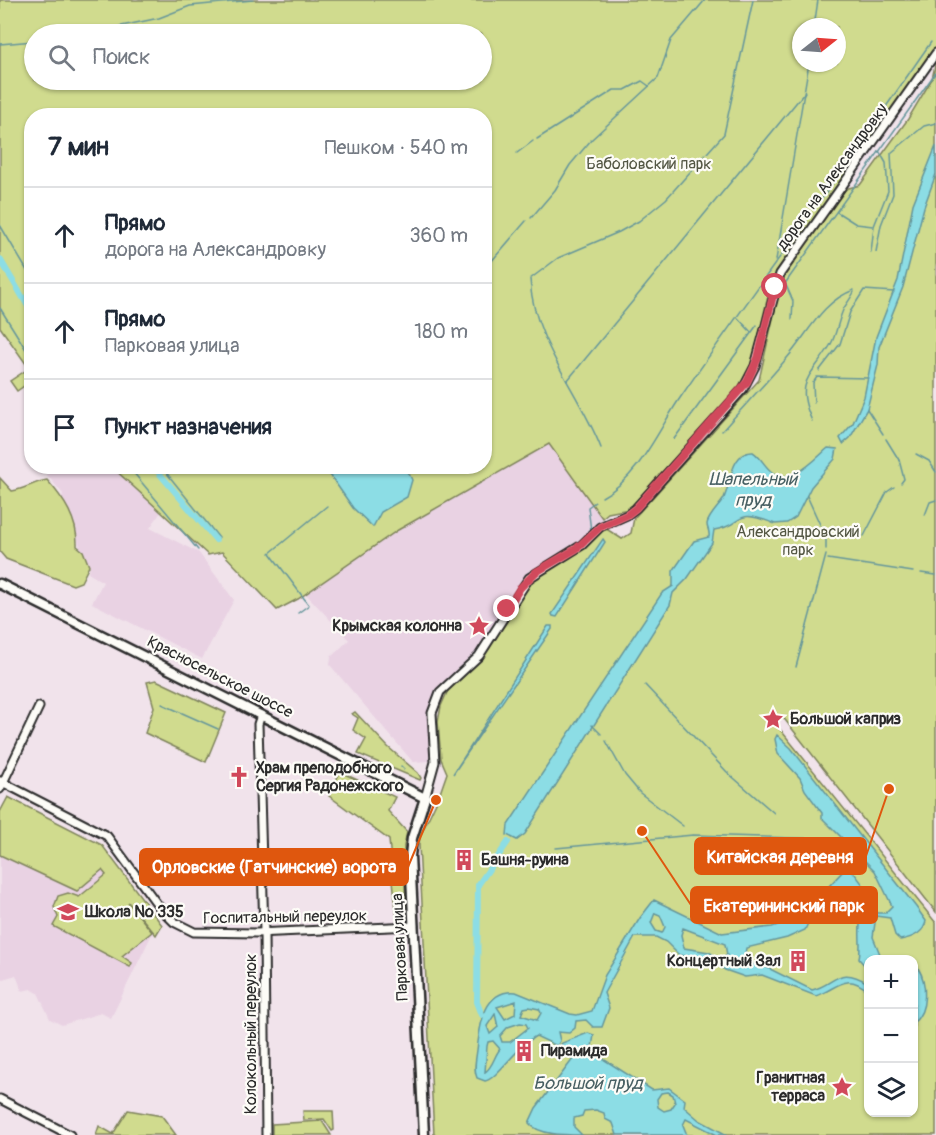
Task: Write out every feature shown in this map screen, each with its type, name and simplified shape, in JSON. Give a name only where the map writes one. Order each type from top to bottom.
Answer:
[{"type":"main road","name":"Красносельское шоссе","points":[[0,584],[426,798]]},
{"type":"main road","name":"Парковая улица","points":[[424,1135],[410,846],[426,798]]},
{"type":"street","name":"дорога на Александровку","points":[[616,519],[636,508],[743,389],[755,366],[780,274],[936,53]]},
{"type":"street","name":"Парковая улица","points":[[426,798],[435,762],[432,713],[440,692],[479,656],[529,578],[576,549],[600,527],[616,519]]},
{"type":"street","points":[[1,784],[39,707]]},
{"type":"street","name":"Колокольный переулок","points":[[261,715],[258,737],[264,932],[266,1135]]},
{"type":"street","name":"Госпитальный переулок","points":[[1,784],[107,836],[160,908],[183,928],[207,934],[413,926]]},
{"type":"street","points":[[0,1099],[70,1135]]},
{"type":"shaded area","points":[[550,444],[604,520],[571,550],[535,569],[514,591],[482,646],[445,680],[431,701],[429,761],[413,762],[330,665],[331,657],[349,640],[306,594],[398,530]]},
{"type":"shaded area","points":[[120,474],[161,512],[150,528],[199,553],[234,600],[202,659],[92,603],[103,582],[88,573],[90,566],[82,557],[75,527],[56,518],[63,494],[47,475]]},
{"type":"shaded area","name":"Школа № 335","points":[[0,855],[77,891],[102,870],[153,932],[111,1018],[101,1013],[62,1025],[50,1019],[38,993],[31,989],[22,991],[16,975],[0,980]]},
{"type":"green space","name":"Баболовский парк","points":[[0,0],[936,0],[936,47],[778,270],[768,298],[754,356],[743,383],[629,509],[608,513],[602,518],[549,444],[398,530],[298,599],[277,610],[222,552],[208,555],[120,474],[492,474],[492,108],[24,108],[24,361],[0,327]]},
{"type":"green space","name":"Александровский парк","points":[[936,61],[936,912],[782,716],[775,723],[936,923],[936,1135],[434,1135],[419,845],[420,836],[447,773],[441,759],[438,722],[441,706],[449,688],[489,649],[516,599],[527,584],[583,549],[605,528],[622,539],[631,533],[634,518],[759,380],[783,275],[845,189],[860,185],[908,119],[932,79]]},
{"type":"green space","points":[[24,372],[24,386],[17,391],[10,381]]},
{"type":"green space","points":[[0,478],[12,491],[47,480],[53,487],[69,510],[77,536],[77,546],[83,551],[89,566],[81,582],[73,585],[6,559],[0,552]]},
{"type":"green space","points":[[156,680],[226,713],[206,762],[145,733],[154,707],[147,682]]},
{"type":"green space","points":[[355,712],[388,747],[418,773],[420,780],[358,754],[366,739],[353,730],[358,718],[352,714]]},
{"type":"green space","points":[[340,772],[395,797],[388,811],[407,832],[404,846],[406,919],[397,920],[389,840],[329,796]]},
{"type":"green space","points":[[8,797],[102,845],[162,925],[156,935],[128,902],[152,932],[122,956],[132,963],[130,967],[53,926],[58,917],[54,907],[58,896],[68,893],[79,897],[106,875],[102,870],[77,891],[0,855],[0,812]]},
{"type":"green space","points":[[128,1110],[162,1116],[176,1135],[96,1135],[99,1126],[113,1134]]},
{"type":"green space","points":[[303,1111],[333,1111],[334,1130],[332,1131],[324,1119],[304,1120]]},
{"type":"green space","points":[[322,1121],[331,1135],[272,1135],[272,1124]]},
{"type":"water","points":[[936,146],[936,174],[924,207],[903,287],[879,347],[878,365],[867,409],[850,438],[843,444],[840,438],[853,423],[864,397],[876,337],[898,280],[913,204]]},
{"type":"water","name":"Шапельный пруд","points":[[828,448],[837,449],[835,459],[811,487],[796,517],[787,523],[775,524],[745,517],[724,528],[714,530],[712,543],[687,579],[673,593],[670,605],[525,834],[517,840],[507,835],[508,825],[662,593],[673,586],[673,571],[694,541],[709,537],[708,521],[726,494],[732,470],[740,457],[745,453],[753,452],[772,472],[779,476],[787,476],[802,470]]},
{"type":"water","points":[[409,474],[412,480],[407,497],[381,512],[373,527],[353,508],[330,475]]},
{"type":"water","points":[[603,539],[605,542],[557,617],[553,616],[552,614]]},
{"type":"water","points":[[548,626],[552,626],[552,629],[453,774]]},
{"type":"water","points":[[777,735],[791,748],[916,907],[926,921],[923,929],[913,936],[900,940],[895,935],[890,918],[876,916],[873,937],[880,955],[864,955],[864,965],[859,959],[862,911],[854,900],[845,897],[840,903],[842,912],[830,917],[817,911],[811,916],[805,930],[787,938],[746,948],[745,954],[750,963],[766,967],[812,990],[843,976],[850,975],[864,981],[864,988],[853,982],[841,983],[816,996],[762,975],[745,977],[725,970],[712,961],[679,955],[666,942],[656,937],[635,937],[604,993],[609,1008],[602,1027],[593,1027],[586,1020],[576,1021],[575,1028],[569,1033],[558,1032],[560,1041],[557,1046],[536,1036],[490,1079],[485,1081],[477,1078],[475,1064],[482,1020],[485,1011],[496,996],[516,992],[570,1014],[577,1015],[592,1011],[605,975],[640,918],[654,900],[722,933],[772,927],[800,917],[843,871],[846,862],[870,894],[876,913],[885,913],[892,906],[875,871],[822,818],[822,813],[805,790],[800,778],[778,754],[775,739]],"holes":[[[655,913],[660,915],[665,927],[662,933],[656,931],[651,923]],[[683,928],[725,944],[727,955],[719,958],[709,952],[684,948],[681,935]],[[516,1001],[515,1014],[505,1019],[497,1007]],[[524,1008],[539,1009],[541,1013],[537,1020],[521,1015]],[[495,1014],[498,1027],[490,1034],[487,1026]],[[520,1023],[526,1024],[528,1028],[510,1042],[502,1042],[500,1036],[508,1027]],[[493,1041],[500,1049],[485,1072],[488,1042]]]},
{"type":"water","points":[[918,968],[925,996],[918,1018]]},
{"type":"water","name":"Большой пруд","points":[[588,1033],[594,1035],[592,1047],[586,1049],[587,1053],[597,1055],[652,1090],[669,1088],[685,1100],[684,1107],[699,1120],[727,1135],[717,1135],[686,1119],[683,1125],[687,1135],[617,1135],[613,1123],[605,1119],[604,1113],[596,1110],[584,1111],[582,1116],[574,1118],[574,1127],[582,1135],[552,1134],[533,1127],[529,1123],[536,1108],[573,1059],[572,1051],[560,1046],[562,1043]],"holes":[[[668,1092],[673,1095],[675,1103],[671,1109],[664,1111],[658,1107],[657,1099],[661,1093]]]},
{"type":"waterway","points":[[131,24],[159,18],[190,6],[253,0]]},
{"type":"waterway","points":[[531,218],[555,190],[570,165],[592,139],[658,78],[671,40],[705,0]]},
{"type":"waterway","points":[[601,448],[539,324],[530,279],[558,258],[639,221],[666,199],[724,134],[753,0]]},
{"type":"waterway","points":[[815,18],[818,0]]},
{"type":"waterway","points":[[0,44],[24,42]]},
{"type":"waterway","points":[[821,200],[931,42]]},
{"type":"waterway","points":[[776,260],[807,72]]},
{"type":"waterway","points":[[784,285],[936,72]]},
{"type":"waterway","points":[[537,139],[614,90],[625,90],[642,81],[649,86]]},
{"type":"waterway","points":[[567,381],[805,92]]},
{"type":"waterway","points":[[876,252],[881,225],[893,194],[891,153],[924,126],[936,123]]},
{"type":"waterway","points":[[517,153],[533,141]]},
{"type":"waterway","points":[[871,252],[874,226],[888,191],[886,163],[879,151]]},
{"type":"waterway","points":[[837,212],[856,224],[873,226]]},
{"type":"waterway","points":[[602,497],[615,489],[646,454],[694,377],[811,214]]},
{"type":"waterway","points":[[492,261],[526,221]]},
{"type":"waterway","points":[[0,225],[24,266]]},
{"type":"waterway","points":[[0,259],[24,300]]},
{"type":"waterway","points":[[785,283],[793,301],[792,319]]},
{"type":"waterway","points":[[722,431],[787,358],[824,310],[843,295],[854,290]]},
{"type":"waterway","points":[[819,371],[840,344],[850,312],[864,290],[894,292]]},
{"type":"waterway","points":[[812,421],[804,396],[805,387],[812,371],[831,344],[844,308],[854,292]]},
{"type":"waterway","points":[[0,308],[24,346]]},
{"type":"waterway","points":[[738,318],[751,332]]},
{"type":"waterway","points":[[674,439],[757,325]]},
{"type":"waterway","points":[[814,403],[813,383],[817,377],[869,378]]},
{"type":"waterway","points":[[867,409],[883,434]]},
{"type":"waterway","points":[[886,439],[899,460],[904,479],[901,483]]},
{"type":"waterway","points":[[916,454],[929,461],[936,472]]},
{"type":"waterway","points":[[135,474],[198,550]]},
{"type":"waterway","points":[[160,474],[216,540]]},
{"type":"waterway","points":[[167,474],[219,538]]},
{"type":"waterway","points":[[864,536],[887,492],[894,487]]},
{"type":"waterway","points":[[807,496],[822,529]]},
{"type":"waterway","points":[[925,515],[930,502],[936,500]]},
{"type":"waterway","points":[[591,531],[588,507],[595,502]]},
{"type":"waterway","points":[[298,613],[309,605],[270,553],[327,506]]},
{"type":"waterway","points":[[826,540],[826,549]]},
{"type":"waterway","points":[[796,667],[826,555]]},
{"type":"waterway","points":[[828,559],[913,572]]},
{"type":"waterway","points":[[921,573],[936,575]]},
{"type":"waterway","points":[[645,685],[727,772],[774,813]]},
{"type":"waterway","points":[[162,704],[218,729]]},
{"type":"waterway","points":[[592,725],[601,734]]},
{"type":"waterway","points":[[606,741],[625,775],[640,793],[683,826]]},
{"type":"waterway","points":[[401,766],[404,769]]},
{"type":"waterway","points":[[556,848],[693,835],[826,839]]},
{"type":"waterway","points":[[482,1015],[477,1002],[478,885],[508,842]]},
{"type":"waterway","points":[[765,891],[800,917]]},
{"type":"place","name":"Крымская колонна","points":[[479,626]]},
{"type":"place","name":"Большой каприз","points":[[773,719]]},
{"type":"place","name":"Храм преподобного Сергия Радонежского","points":[[239,777]]},
{"type":"place","name":"Китайская деревня","points":[[889,789]]},
{"type":"place","name":"Орловские (Гатчинские) ворота","points":[[436,800]]},
{"type":"place","name":"Екатерининский парк","points":[[642,831]]},
{"type":"place","name":"Башня-руина","points":[[464,860]]},
{"type":"place","name":"Школа № 335","points":[[68,912]]},
{"type":"place","name":"Концертный Зал","points":[[798,961]]},
{"type":"place","name":"Пирамида","points":[[524,1051]]},
{"type":"place","name":"Гранитная терраса","points":[[842,1087]]},
{"type":"route","points":[[507,609],[520,588],[536,572],[582,545],[600,527],[627,515],[636,508],[743,389],[758,358],[775,287]]}]
